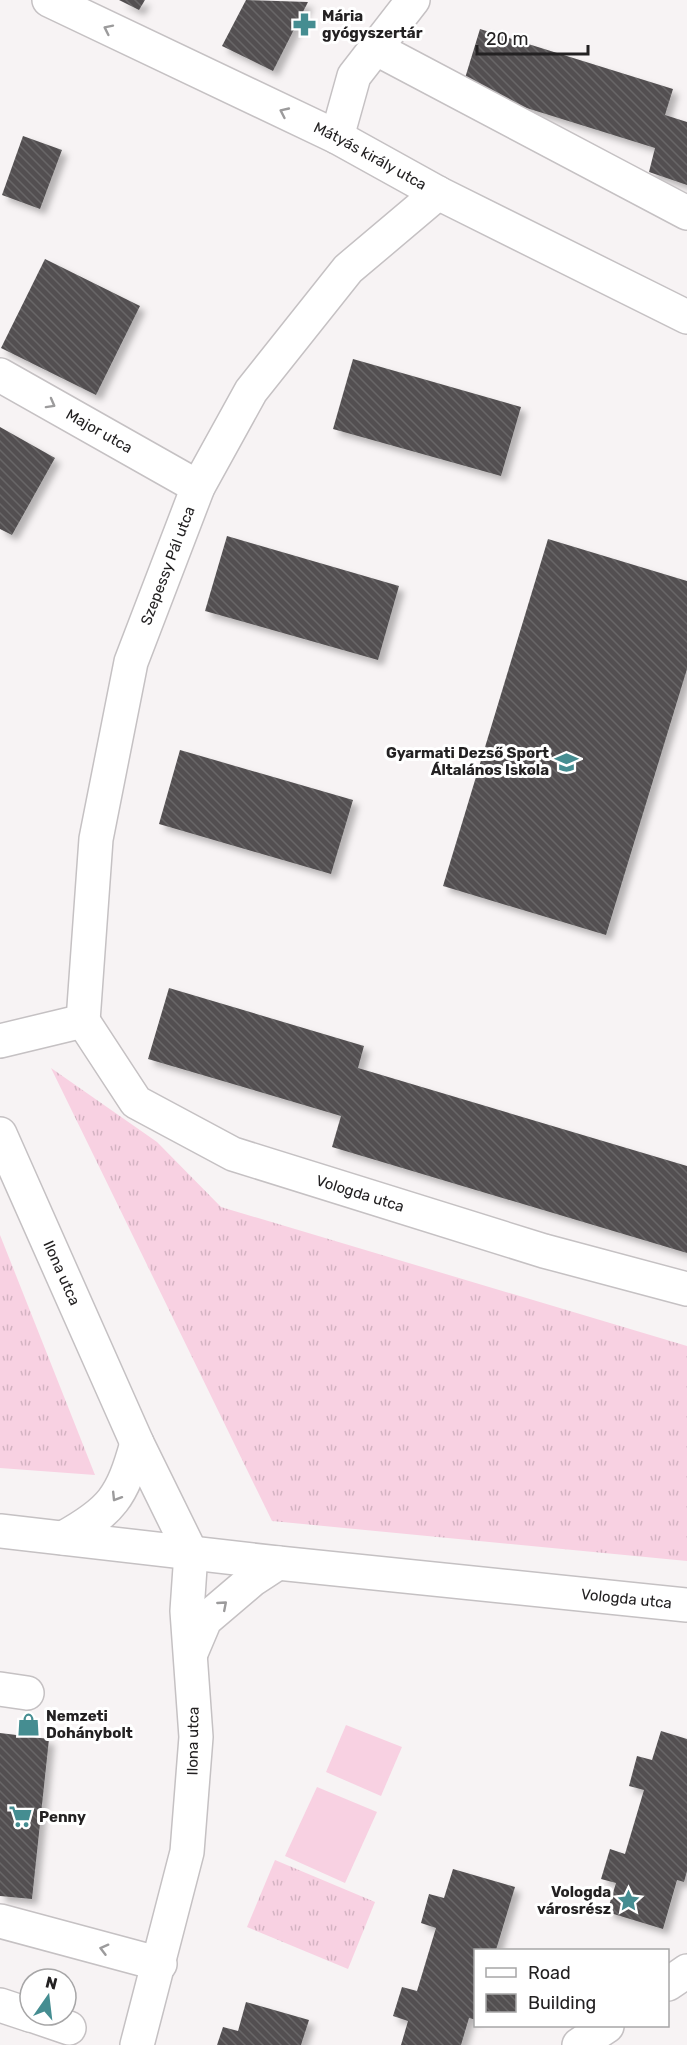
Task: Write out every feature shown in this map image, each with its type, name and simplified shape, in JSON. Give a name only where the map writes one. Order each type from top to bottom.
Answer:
[{"type":"street","name":"Mátyás király utca","points":[[49,0],[337,137],[438,193],[687,317]]},
{"type":"street","points":[[337,137],[354,76],[413,0]]},
{"type":"street","points":[[375,48],[687,213]]},
{"type":"street","name":"Szepessy Pál utca","points":[[83,1021],[96,839],[131,662],[198,487],[251,391],[348,269],[438,193]]},
{"type":"street","name":"Major utca","points":[[0,375],[198,487]]},
{"type":"street","points":[[0,1041],[83,1021]]},
{"type":"street","name":"Vologda utca","points":[[83,1021],[136,1102],[233,1155],[544,1251],[687,1289]]},
{"type":"street","name":"Ilona utca","points":[[0,1134],[137,1443],[191,1553],[187,1611],[196,1737],[187,1852],[160,1964],[137,2045]]},
{"type":"street","points":[[63,1538],[92,1522],[113,1503],[128,1476],[137,1443]]},
{"type":"street","name":"Vologda utca","points":[[0,1531],[278,1563],[687,1605]]},
{"type":"street","points":[[191,1653],[205,1620],[252,1580],[278,1563]]},
{"type":"street","points":[[0,1921],[160,1964]]},
{"type":"street","points":[[669,1983],[687,1971]]},
{"type":"street","points":[[0,2005],[18,2011]]},
{"type":"street","points":[[579,2045],[604,2027]]},
{"type":"green space","points":[[51,1068],[157,1142],[221,1207],[687,1346],[687,1561],[272,1521]]},
{"type":"green space","points":[[0,1235],[95,1475],[0,1468]]},
{"type":"green space","points":[[346,1725],[402,1747],[381,1796],[326,1772]]},
{"type":"green space","points":[[317,1787],[377,1812],[345,1883],[285,1856]]},
{"type":"green space","points":[[275,1860],[375,1902],[348,1969],[247,1927]]},
{"type":"building","points":[[119,0],[145,0],[139,10]]},
{"type":"building","points":[[246,0],[308,2],[273,71],[222,46]]},
{"type":"building","points":[[480,29],[673,89],[665,115],[687,122],[687,185],[649,172],[655,148],[462,88]]},
{"type":"building","points":[[23,136],[62,150],[40,209],[2,195]]},
{"type":"building","points":[[45,259],[140,306],[96,395],[1,348]]},
{"type":"building","points":[[353,359],[521,407],[501,476],[333,429]]},
{"type":"building","points":[[0,427],[55,458],[12,535],[0,529]]},
{"type":"building","points":[[227,536],[399,586],[378,660],[205,611]]},
{"type":"building","points":[[548,539],[687,581],[687,669],[606,935],[443,886]]},
{"type":"building","points":[[180,750],[353,800],[331,874],[159,824]]},
{"type":"building","points":[[169,988],[364,1046],[358,1068],[687,1166],[687,1253],[332,1147],[341,1116],[148,1059]]},
{"type":"building","points":[[661,1731],[687,1739],[687,1871],[684,1882],[677,1880],[663,1929],[607,1912],[616,1883],[601,1879],[610,1849],[625,1854],[644,1790],[629,1786],[637,1756],[652,1760]]},
{"type":"building","name":"Penny","points":[[0,1733],[49,1739],[32,1899],[0,1896]]},
{"type":"building","points":[[453,1869],[515,1887],[496,1949],[474,1949],[474,2019],[469,2018],[461,2045],[401,2045],[408,2021],[393,2016],[402,1987],[417,1991],[436,1928],[421,1923],[429,1894],[444,1898]]},
{"type":"building","points":[[246,2002],[309,2020],[301,2045],[217,2045],[223,2027],[238,2031]]},
{"type":"place","name":"Mária gyógyszertár","points":[[304,25]]},
{"type":"place","name":"Gyarmati Dezső Sport Általános Iskola","points":[[567,762]]},
{"type":"place","name":"Nemzeti Dohánybolt","points":[[28,1725]]},
{"type":"place","name":"Penny","points":[[21,1817]]},
{"type":"place","name":"Vologda városrész","points":[[629,1901]]}]
